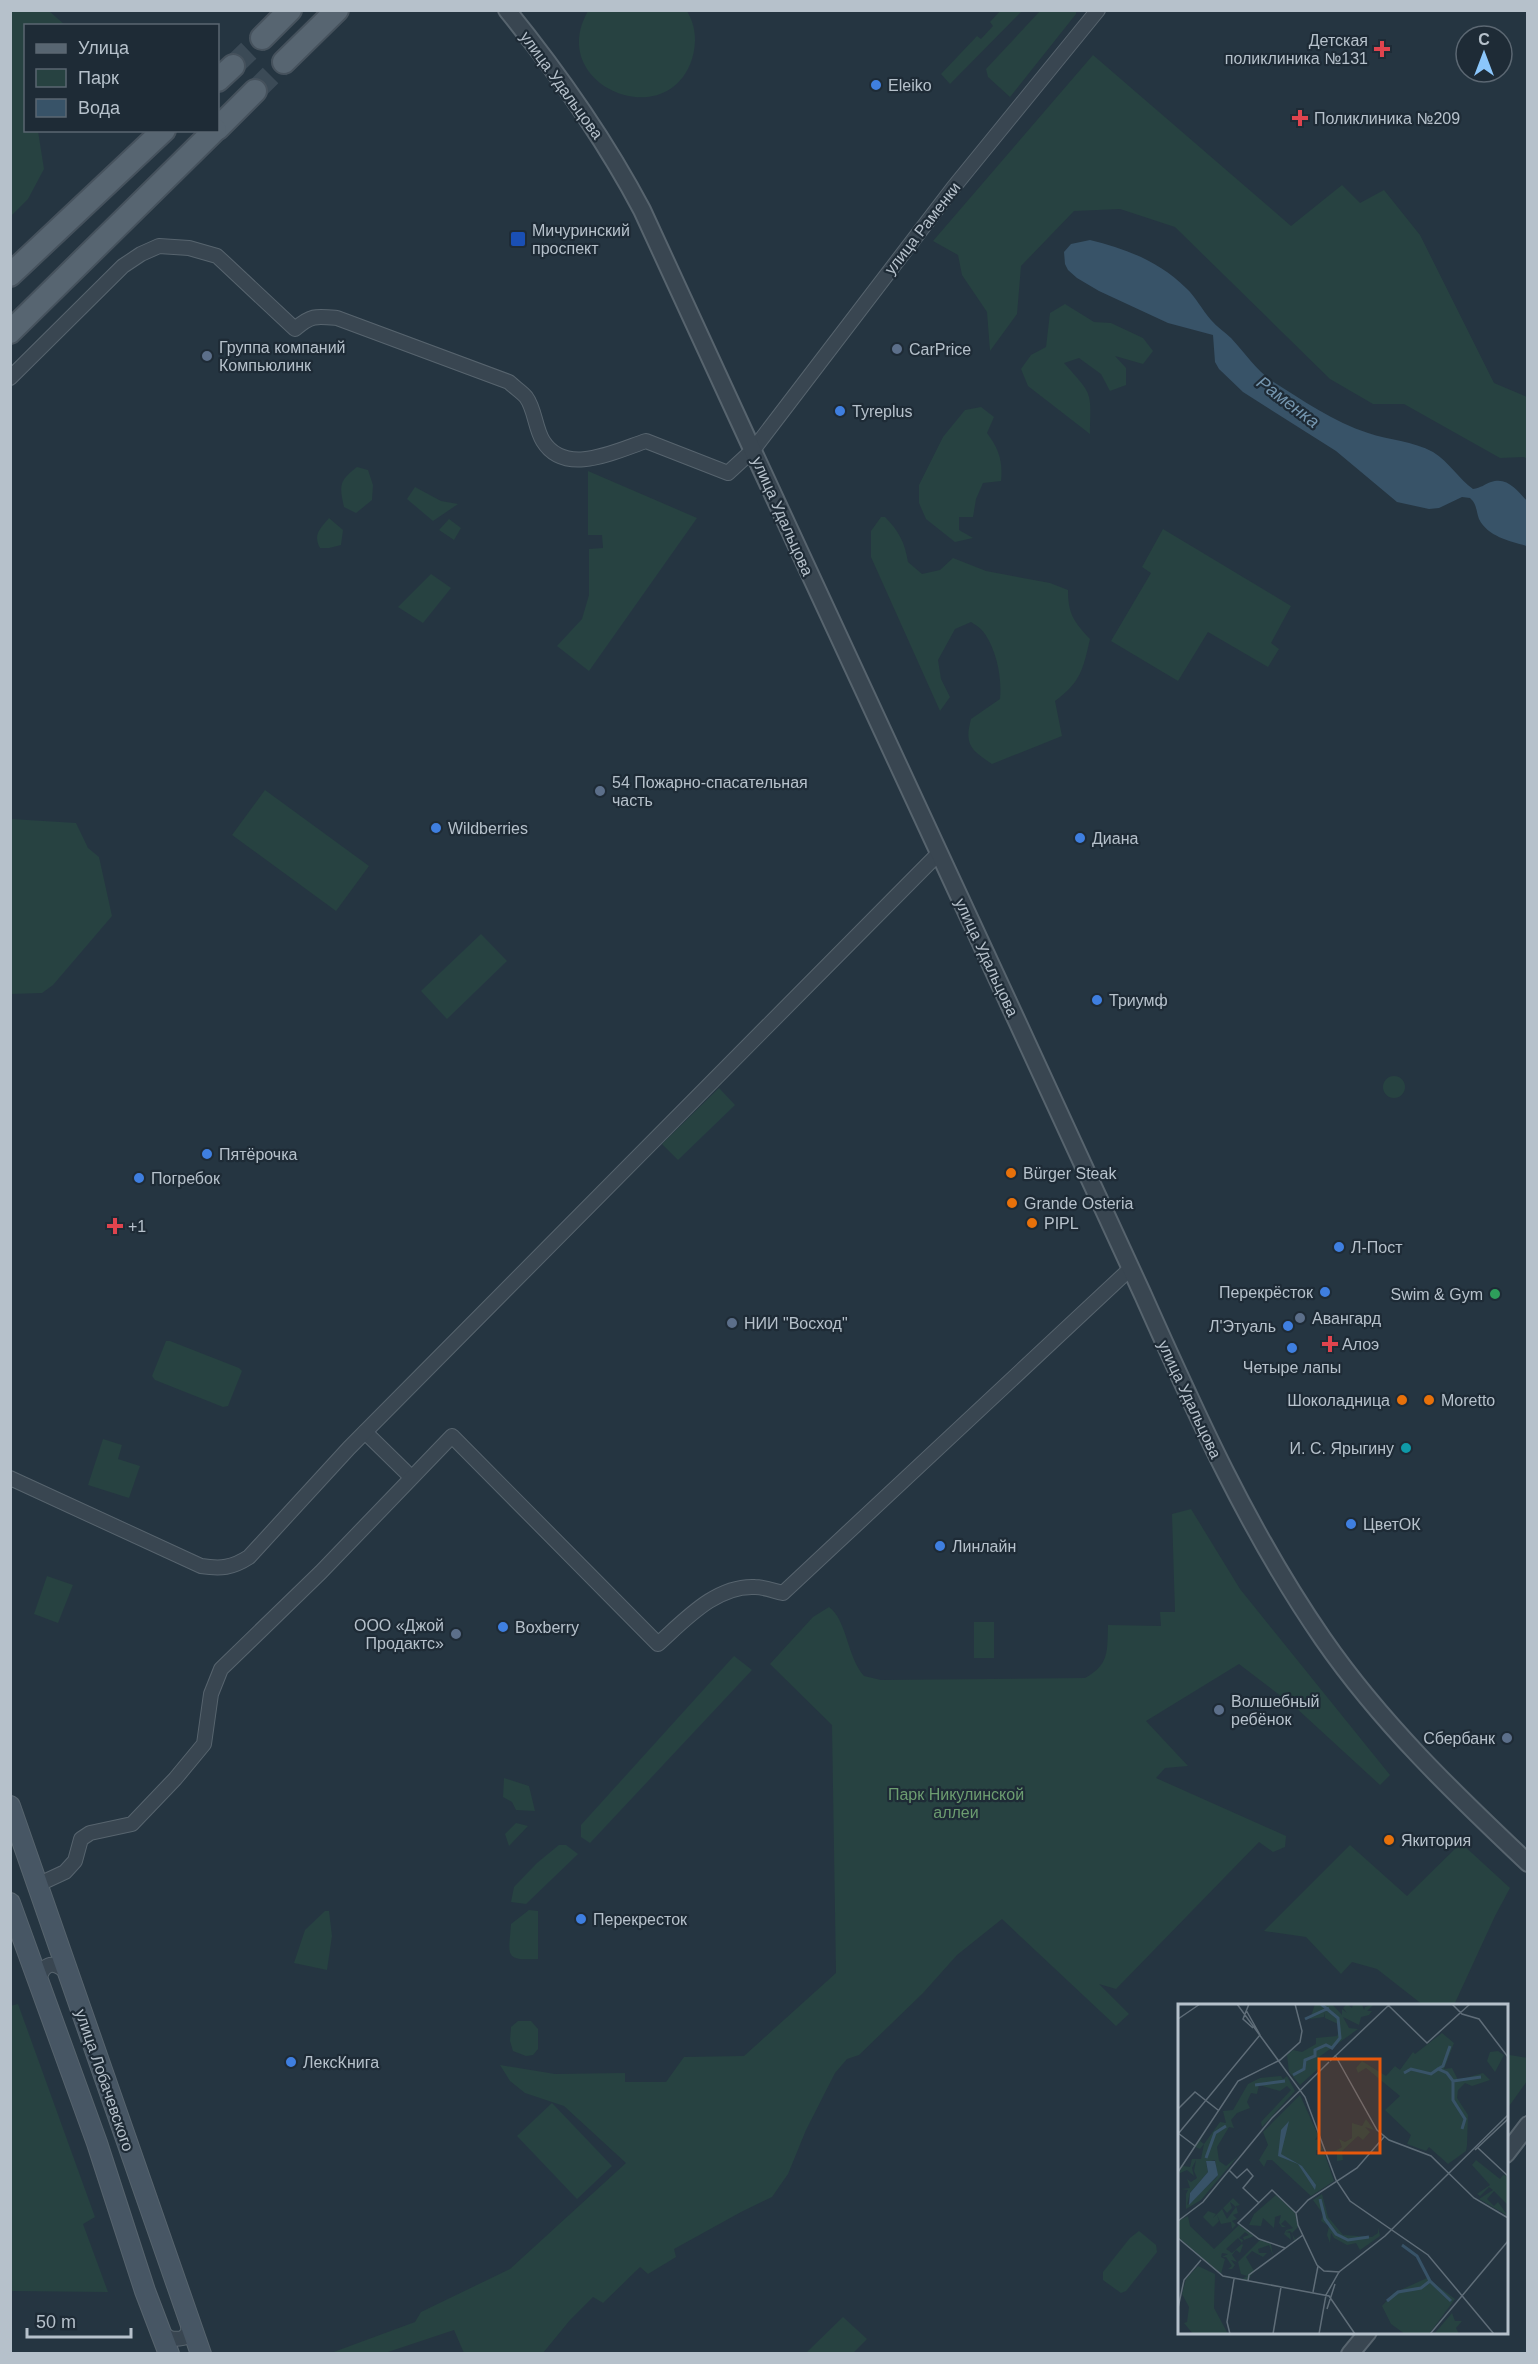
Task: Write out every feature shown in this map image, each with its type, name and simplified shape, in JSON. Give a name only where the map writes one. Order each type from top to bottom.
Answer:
[{"type":"main road","points":[[262,38],[290,10]]},
{"type":"main road","points":[[284,62],[337,10]]},
{"type":"main road","points":[[219,126],[255,91]]},
{"type":"main road","points":[[10,275],[162,132]]},
{"type":"main road","points":[[11,332],[213,132]]},
{"type":"main road","name":"улица Лобачевского","points":[[10,1806],[201,2354]]},
{"type":"main road","name":"улица Лобачевского","points":[[10,1903],[97,2143],[145,2291],[169,2354]]},
{"type":"street","name":"улица Удальцова","points":[[507,10],[578,103],[621,169],[642,210],[1225,1474],[1256,1532],[1312,1622],[1345,1669],[1414,1752],[1527,1863]]},
{"type":"street","name":"улица Раменки","points":[[10,378],[123,266],[159,246],[189,248],[218,256],[295,329],[306,319],[316,316],[337,318],[509,382],[527,398],[543,441],[555,453],[574,460],[590,460],[646,441],[728,473],[753,450],[959,180],[1098,10]]},
{"type":"street","points":[[10,1478],[201,1566],[218,1569],[234,1566],[249,1557],[365,1432],[939,853]]},
{"type":"street","points":[[37,1884],[65,1872],[75,1861],[81,1839],[90,1833],[132,1824],[175,1779],[204,1744],[211,1694],[221,1669],[321,1572],[452,1436],[658,1644],[712,1599],[726,1592],[754,1587],[783,1593],[1130,1269]]},
{"type":"street","points":[[365,1432],[411,1477]]},
{"type":"street","points":[[38,1984],[44,1968],[49,1965],[56,1965],[68,1974]]},
{"type":"street","points":[[1508,2151],[1527,2125]]},
{"type":"street","points":[[160,2329],[165,2336],[172,2339],[183,2338],[189,2327],[188,2318]]},
{"type":"street","points":[[1350,2354],[1366,2334]]},
{"type":"green space","points":[[11,10],[49,11],[64,24],[24,24],[24,132],[38,132],[44,169],[28,199],[11,216]]},
{"type":"green space","points":[[588,11],[687,11],[694,28],[695,46],[692,59],[679,82],[659,94],[637,97],[614,92],[595,79],[583,61],[579,37]]},
{"type":"green space","points":[[1000,11],[1022,11],[950,84],[941,74],[977,36],[981,39],[993,26],[990,22]]},
{"type":"green space","points":[[1040,11],[1076,11],[1076,14],[1010,97],[988,77],[986,69]]},
{"type":"green space","points":[[1093,55],[1291,226],[1342,185],[1360,203],[1384,190],[1420,235],[1494,383],[1527,397],[1527,459],[1524,457],[1500,458],[1404,404],[1373,404],[1330,379],[1175,227],[1120,209],[1074,211],[1021,266],[1017,314],[990,351],[987,312],[962,275],[958,255],[933,241]]},
{"type":"green space","points":[[1065,304],[1094,322],[1111,323],[1143,338],[1153,351],[1143,364],[1115,356],[1126,368],[1126,385],[1110,391],[1101,374],[1079,358],[1064,363],[1088,394],[1090,434],[1028,386],[1021,369],[1031,355],[1046,347],[1050,313]]},
{"type":"green space","points":[[981,407],[994,417],[987,433],[995,444],[999,456],[1001,481],[983,483],[976,499],[973,517],[959,517],[959,530],[973,538],[955,542],[926,519],[919,503],[919,485],[943,437],[965,410]]},
{"type":"green space","points":[[357,467],[368,470],[373,485],[372,500],[356,513],[344,507],[341,488],[347,476]]},
{"type":"green space","points":[[588,471],[697,518],[589,671],[557,646],[582,619],[589,595],[589,549],[603,548],[602,535],[588,535]]},
{"type":"green space","points":[[415,487],[441,501],[458,504],[433,521],[407,499]]},
{"type":"green space","points":[[881,517],[885,517],[894,527],[903,543],[908,562],[922,574],[940,570],[953,558],[986,571],[1050,583],[1068,590],[1073,617],[1090,639],[1080,674],[1070,688],[1055,701],[1062,736],[992,764],[974,750],[968,735],[971,719],[1000,699],[1000,691],[998,665],[993,649],[984,632],[971,622],[955,629],[938,660],[941,679],[950,697],[940,711],[871,557],[871,531]]},
{"type":"green space","points":[[329,518],[343,530],[341,545],[320,548],[317,535]]},
{"type":"green space","points":[[449,519],[461,528],[454,540],[439,530]]},
{"type":"green space","points":[[1163,529],[1291,606],[1271,643],[1279,649],[1268,667],[1208,632],[1178,681],[1111,641],[1151,573],[1142,567]]},
{"type":"green space","points":[[431,574],[451,588],[423,623],[398,607]]},
{"type":"green space","points":[[265,790],[369,866],[336,911],[232,835]]},
{"type":"green space","points":[[11,819],[76,823],[88,848],[99,857],[112,916],[53,985],[42,993],[11,994]]},
{"type":"green space","points":[[481,934],[507,961],[447,1019],[421,991]]},
{"type":"green space","points":[[1394,1076],[1402,1079],[1405,1087],[1402,1095],[1394,1098],[1386,1095],[1383,1087],[1386,1079]]},
{"type":"green space","points":[[719,1088],[735,1105],[678,1160],[662,1144]]},
{"type":"green space","points":[[166,1341],[242,1371],[228,1406],[223,1407],[155,1380],[152,1376]]},
{"type":"green space","points":[[103,1439],[122,1445],[118,1459],[140,1466],[129,1498],[88,1485]]},
{"type":"green space","name":"Парк Никулинской аллеи","points":[[1191,1509],[1240,1589],[1390,1775],[1380,1785],[1294,1706],[1239,1664],[1146,1721],[1188,1766],[1165,1768],[1156,1778],[1286,1836],[1285,1847],[1273,1852],[1259,1842],[1116,1989],[1099,1984],[1129,2014],[1116,2026],[1002,1919],[957,1955],[923,1993],[859,2055],[847,2059],[835,2073],[806,2130],[788,2174],[772,2197],[674,2249],[676,2257],[648,2274],[640,2267],[603,2303],[593,2297],[570,2320],[543,2353],[464,2353],[454,2330],[385,2353],[331,2353],[415,2322],[421,2312],[510,2269],[626,2163],[564,2106],[525,2093],[510,2081],[500,2065],[555,2074],[625,2073],[625,2082],[666,2082],[684,2057],[744,2056],[836,1973],[832,1725],[770,1664],[813,1617],[829,1607],[840,1621],[858,1668],[864,1676],[881,1680],[1085,1678],[1099,1667],[1106,1656],[1108,1625],[1161,1626],[1160,1612],[1175,1612],[1172,1514]]},
{"type":"green space","points":[[47,1576],[73,1585],[58,1623],[34,1614]]},
{"type":"green space","points":[[974,1622],[994,1622],[994,1658],[974,1658]]},
{"type":"green space","points":[[734,1656],[752,1670],[590,1843],[581,1837],[581,1825]]},
{"type":"green space","points":[[504,1778],[529,1786],[535,1811],[516,1810],[512,1802],[503,1797]]},
{"type":"green space","points":[[516,1823],[528,1826],[509,1846],[505,1834]]},
{"type":"green space","points":[[1461,1843],[1510,1888],[1454,2004],[1422,2004],[1377,1969],[1352,1962],[1341,1974],[1306,1937],[1264,1931],[1350,1845],[1407,1896]]},
{"type":"green space","points":[[559,1845],[566,1845],[578,1854],[526,1904],[511,1902],[514,1887],[537,1863]]},
{"type":"green space","points":[[529,1910],[538,1911],[538,1959],[519,1959],[511,1954],[509,1949],[511,1924]]},
{"type":"green space","points":[[325,1911],[329,1911],[332,1936],[327,1970],[294,1963],[305,1930]]},
{"type":"green space","points":[[18,2004],[95,2217],[83,2224],[108,2292],[11,2291],[10,2006]]},
{"type":"green space","points":[[518,2021],[531,2021],[538,2029],[538,2049],[533,2055],[526,2056],[513,2051],[510,2041],[511,2027]]},
{"type":"green space","points":[[1508,2054],[1528,2058],[1527,2081],[1508,2108]]},
{"type":"green space","points":[[552,2103],[612,2166],[577,2199],[517,2136]]},
{"type":"green space","points":[[1139,2231],[1156,2245],[1157,2252],[1126,2291],[1121,2293],[1103,2280],[1103,2272],[1130,2238]]},
{"type":"green space","points":[[843,2317],[867,2339],[855,2353],[806,2353]]},
{"type":"water","name":"Раменка","points":[[1090,240],[1129,252],[1165,270],[1190,292],[1211,320],[1231,338],[1261,372],[1318,410],[1355,428],[1417,445],[1433,452],[1473,489],[1497,481],[1512,485],[1527,501],[1527,546],[1507,540],[1488,530],[1479,519],[1475,505],[1470,498],[1462,497],[1439,508],[1429,509],[1397,502],[1336,451],[1243,392],[1219,369],[1215,362],[1213,335],[1168,323],[1099,291],[1077,278],[1065,264],[1064,252],[1071,244]]},
{"type":"tunnel","points":[[233,66],[262,38]]},
{"type":"tunnel","points":[[255,91],[284,62]]},
{"type":"place","name":"Детская поликлиника №131","points":[[1382,49]]},
{"type":"place","name":"Eleiko","points":[[876,85]]},
{"type":"place","name":"Поликлиника №209","points":[[1300,118]]},
{"type":"place","name":"Мичуринский проспект","points":[[518,239]]},
{"type":"place","name":"CarPrice","points":[[897,349]]},
{"type":"place","name":"Группа компаний Компьюлинк","points":[[207,356]]},
{"type":"place","name":"Tyreplus","points":[[840,411]]},
{"type":"place","name":"54 Пожарно-спасательная часть","points":[[600,791]]},
{"type":"place","name":"Wildberries","points":[[436,828]]},
{"type":"place","name":"Диана","points":[[1080,838]]},
{"type":"place","name":"Триумф","points":[[1097,1000]]},
{"type":"place","name":"Пятёрочка","points":[[207,1154]]},
{"type":"place","name":"Bürger Steak","points":[[1011,1173]]},
{"type":"place","name":"Погребок","points":[[139,1178]]},
{"type":"place","name":"Grande Osteria","points":[[1012,1203]]},
{"type":"place","name":"PIPL","points":[[1032,1223]]},
{"type":"place","name":"+1","points":[[115,1226]]},
{"type":"place","name":"Л-Пост","points":[[1339,1247]]},
{"type":"place","name":"Перекрёсток","points":[[1325,1292]]},
{"type":"place","name":"Swim & Gym","points":[[1495,1294]]},
{"type":"place","name":"Авангард","points":[[1300,1318]]},
{"type":"place","name":"НИИ \"Восход\"","points":[[732,1323]]},
{"type":"place","name":"Л'Этуаль","points":[[1288,1326]]},
{"type":"place","name":"Алоэ","points":[[1330,1344]]},
{"type":"place","name":"Четыре лапы","points":[[1292,1348]]},
{"type":"place","name":"Шоколадница","points":[[1402,1400]]},
{"type":"place","name":"Moretto","points":[[1429,1400]]},
{"type":"place","name":"И. С. Ярыгину","points":[[1406,1448]]},
{"type":"place","name":"ЦветОК","points":[[1351,1524]]},
{"type":"place","name":"Линлайн","points":[[940,1546]]},
{"type":"place","name":"Boxberry","points":[[503,1627]]},
{"type":"place","name":"ООО «Джой Продактс»","points":[[456,1634]]},
{"type":"place","name":"Волшебный ребёнок","points":[[1219,1710]]},
{"type":"place","name":"Сбербанк","points":[[1507,1738]]},
{"type":"place","name":"Якитория","points":[[1389,1840]]},
{"type":"place","name":"Перекресток","points":[[581,1919]]},
{"type":"place","name":"ЛексКнига","points":[[291,2062]]}]
